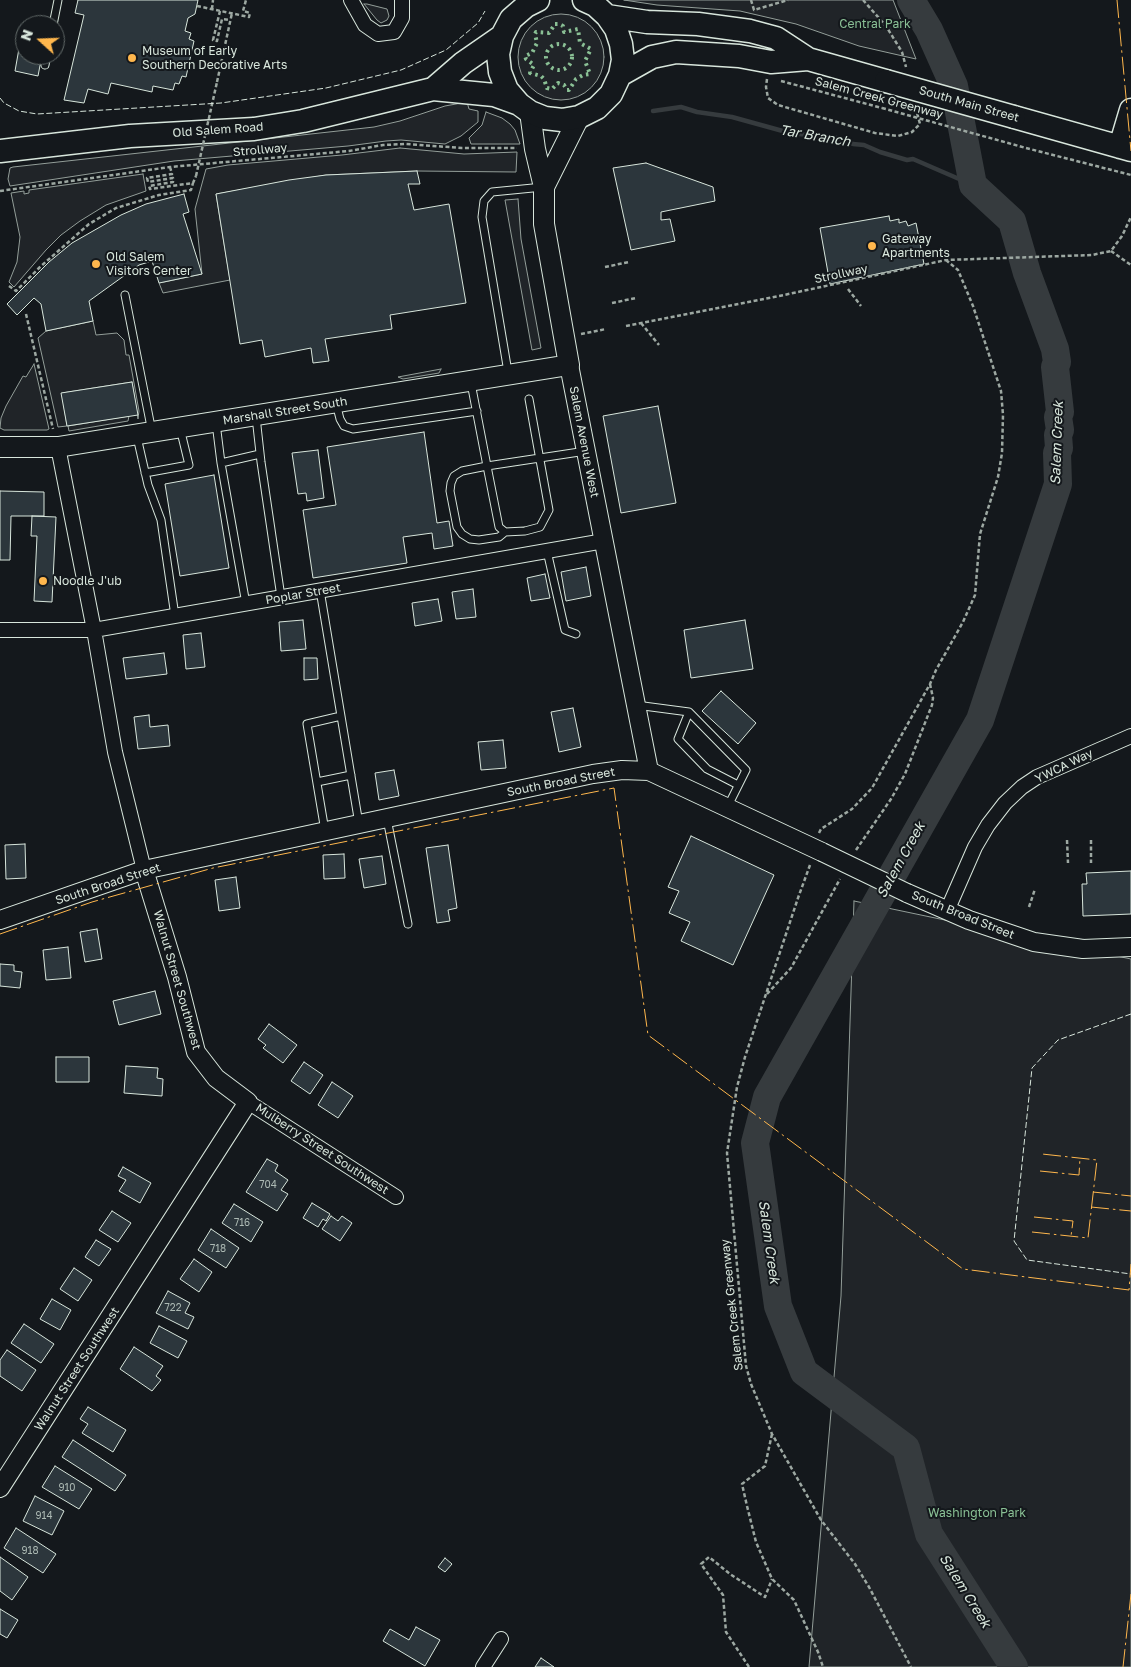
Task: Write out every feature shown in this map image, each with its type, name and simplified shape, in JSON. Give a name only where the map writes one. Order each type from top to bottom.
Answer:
[{"type":"main road","points":[[544,188],[578,117],[597,108],[611,94],[620,75],[622,60],[621,44],[616,29],[607,16],[595,5],[584,0]]},
{"type":"main road","points":[[524,108],[507,90],[500,72],[498,54],[502,36],[512,19],[530,2]]},
{"type":"main road","name":"South Main Street","points":[[607,16],[646,22],[698,24],[750,31],[776,38],[808,59],[1126,148]]},
{"type":"main road","name":"Old Salem Road","points":[[433,89],[463,63],[502,36]]},
{"type":"main road","name":"South Main Street","points":[[620,75],[652,56],[676,52],[739,56],[771,62],[808,59]]},
{"type":"main road","name":"Old Salem Road","points":[[0,151],[130,136],[254,129],[302,121],[433,89],[494,95],[545,118],[562,120],[578,117]]},
{"type":"main road","name":"Salem Avenue West","points":[[524,108],[544,188],[544,224],[569,365]]},
{"type":"main road","points":[[1126,148],[1131,110]]},
{"type":"main road","name":"Marshall Street South","points":[[0,447],[56,440],[144,433],[569,365]]},
{"type":"street","points":[[351,0],[364,25],[378,34],[394,32],[402,18],[402,0]]},
{"type":"street","name":"Salem Avenue West","points":[[569,365],[649,772]]},
{"type":"street","name":"Walnut Street Southwest","points":[[0,1488],[248,1102],[216,1078],[196,1052],[177,977],[144,870],[115,752],[94,630],[56,440]]},
{"type":"street","name":"Poplar Street","points":[[0,630],[94,630],[604,541]]},
{"type":"street","name":"YWCA Way","points":[[946,911],[975,847],[988,825],[1005,803],[1022,787],[1037,778],[1131,736]]},
{"type":"street","name":"South Broad Street","points":[[0,920],[144,870],[593,774],[622,770],[649,772],[727,808],[817,857],[1004,933],[1034,942],[1083,949],[1131,947]]},
{"type":"street","name":"Mulberry Street Southwest","points":[[248,1102],[396,1196]]},
{"type":"street","points":[[483,1667],[501,1639]]},
{"type":"lane","points":[[55,15],[58,0]]},
{"type":"lane","points":[[508,375],[482,218],[484,202],[492,192],[544,188]]},
{"type":"lane","points":[[125,295],[144,433],[145,474],[161,520],[175,616]]},
{"type":"lane","points":[[470,381],[499,527],[505,532]]},
{"type":"lane","points":[[529,399],[541,458],[549,510],[546,518],[540,527],[525,531],[505,532],[500,537],[470,539],[462,534],[457,527],[450,491],[454,476],[462,471],[487,466],[541,458],[586,451]]},
{"type":"lane","points":[[336,402],[340,419],[344,426],[353,429],[476,411]]},
{"type":"lane","points":[[256,415],[281,597]]},
{"type":"lane","points":[[216,422],[221,462],[246,604]]},
{"type":"lane","points":[[145,474],[189,465],[180,427]]},
{"type":"lane","points":[[221,462],[260,454]]},
{"type":"lane","points":[[547,551],[565,630],[576,634]]},
{"type":"lane","points":[[320,590],[360,824]]},
{"type":"lane","points":[[636,705],[688,712],[746,770],[727,808]]},
{"type":"lane","points":[[688,712],[678,739],[707,769],[738,785]]},
{"type":"lane","points":[[325,832],[307,724],[341,716]]},
{"type":"lane","points":[[317,782],[351,774]]},
{"type":"lane","points":[[386,818],[408,924]]},
{"type":"path","points":[[212,9],[214,0]]},
{"type":"path","points":[[197,6],[250,17],[250,13],[243,11],[246,0]]},
{"type":"path","points":[[750,0],[754,10],[788,0]]},
{"type":"path","points":[[220,10],[213,40],[217,40],[222,19],[230,20]]},
{"type":"path","points":[[9,286],[16,291],[89,224],[116,208],[158,196],[191,190],[196,176],[232,13]]},
{"type":"path","points":[[768,77],[766,87],[768,98],[778,105],[847,126],[891,135]]},
{"type":"path","name":"Salem Creek Greenway","points":[[777,80],[1131,176]]},
{"type":"path","name":"Strollway","points":[[0,191],[170,167],[349,151],[383,145],[523,148]]},
{"type":"path","points":[[170,167],[172,174],[147,178],[148,182],[173,178],[173,182],[149,186],[150,189],[193,184]]},
{"type":"path","points":[[1131,218],[1122,236],[1111,251],[1131,265]]},
{"type":"path","name":"Strollway","points":[[626,326],[784,296],[946,260],[1092,255],[1111,251]]},
{"type":"path","points":[[819,834],[821,830],[852,809],[872,788],[930,684],[975,595],[980,534],[998,477],[1002,453],[1003,415],[1001,391],[973,306],[958,270],[946,260]]},
{"type":"path","points":[[605,268],[629,262]]},
{"type":"path","points":[[848,290],[861,306]]},
{"type":"path","points":[[612,303],[636,298]]},
{"type":"path","points":[[26,314],[56,440]]},
{"type":"path","points":[[641,323],[660,345]]},
{"type":"path","points":[[578,335],[606,329]]},
{"type":"path","points":[[878,819],[909,765],[932,705],[933,698],[930,684]]},
{"type":"path","points":[[1067,840],[1068,863]]},
{"type":"path","points":[[1091,840],[1091,863]]},
{"type":"path","name":"Salem Creek Greenway","points":[[817,857],[802,885],[737,1087],[726,1154],[746,1366],[751,1384],[772,1434],[821,1520],[855,1564],[869,1587],[911,1667]]},
{"type":"path","points":[[1029,907],[1035,889]]},
{"type":"path","name":"Salem Creek Greenway","points":[[767,994],[791,968],[823,912]]},
{"type":"path","points":[[772,1434],[765,1466],[742,1484],[756,1542],[772,1579],[794,1600],[823,1667]]},
{"type":"path","points":[[749,1667],[726,1632],[723,1595],[701,1564],[709,1557],[730,1574],[765,1597],[772,1579]]},
{"type":"green space","name":"Central Park","points":[[624,0],[893,0],[916,59],[859,46],[796,24],[740,11],[657,5]]},
{"type":"green space","points":[[364,4],[387,9],[389,16],[387,20],[381,23]]},
{"type":"green space","points":[[553,14],[569,14],[578,17],[592,26],[601,40],[604,57],[601,74],[592,88],[578,97],[569,100],[553,100],[537,93],[525,81],[518,65],[518,49],[525,33],[537,21]]},
{"type":"green space","points":[[467,102],[469,109],[478,111],[478,122],[461,136],[445,144],[401,140],[386,141],[174,161],[10,186],[8,179],[10,168],[13,167],[374,127],[400,121],[445,106]]},
{"type":"green space","points":[[486,112],[502,118],[510,124],[515,130],[520,144],[471,144],[469,138],[482,125]]},
{"type":"green space","points":[[400,148],[464,154],[517,152],[516,172],[417,171],[326,175],[216,194],[230,280],[163,293],[159,283],[202,274],[195,209],[206,169],[228,165]]},
{"type":"green space","points":[[143,174],[146,191],[106,205],[80,221],[61,235],[46,250],[14,287],[9,282],[17,262],[20,237],[11,193],[24,191],[24,194],[29,193],[29,190]]},
{"type":"green space","points":[[518,199],[521,239],[541,348],[532,350],[505,200]]},
{"type":"green space","points":[[93,321],[96,335],[117,333],[124,340],[126,355],[129,355],[139,411],[138,419],[132,382],[62,393],[67,426],[58,427],[38,338],[46,331]]},
{"type":"green space","points":[[34,364],[49,429],[4,430],[0,428],[1,418],[6,406],[23,376],[26,377]]},
{"type":"green space","points":[[441,369],[439,373],[403,379],[398,377]]},
{"type":"green space","points":[[129,416],[128,421],[69,431],[68,426]]},
{"type":"green space","name":"Washington Park","points":[[854,901],[1131,959],[1131,1667],[809,1667],[841,1296]]},
{"type":"building","name":"Museum of Early Southern Decorative Arts","points":[[78,0],[198,0],[195,14],[188,18],[185,31],[191,33],[189,39],[194,41],[186,77],[182,76],[179,84],[175,83],[173,90],[153,86],[152,92],[111,83],[108,94],[88,89],[84,103],[64,100],[84,15],[75,13]]},
{"type":"building","points":[[16,65],[40,65],[38,76],[15,71]]},
{"type":"building","points":[[646,163],[713,187],[715,201],[661,212],[661,220],[670,219],[675,241],[631,250],[613,168]]},
{"type":"building","points":[[417,171],[420,184],[408,184],[414,210],[449,204],[466,303],[390,315],[392,329],[325,339],[329,361],[313,363],[311,348],[265,357],[262,340],[240,344],[216,194],[326,175]]},
{"type":"building","name":"Old Salem Visitors Center","points":[[184,194],[189,212],[183,214],[202,274],[159,283],[152,261],[139,265],[89,301],[93,321],[46,331],[41,304],[34,298],[17,315],[7,304],[49,262],[72,243],[121,215],[146,204]]},
{"type":"building","name":"Gateway Apartments","points":[[889,216],[890,221],[899,219],[899,223],[906,221],[908,226],[916,223],[924,264],[830,284],[820,228]]},
{"type":"building","points":[[132,382],[138,415],[67,426],[61,393]]},
{"type":"building","points":[[658,406],[676,503],[621,513],[603,416]]},
{"type":"building","points":[[424,432],[437,523],[449,521],[453,546],[434,549],[432,533],[403,537],[407,563],[313,578],[303,510],[336,505],[327,447]]},
{"type":"building","points":[[318,450],[324,498],[307,501],[306,493],[298,494],[292,453]]},
{"type":"building","points":[[214,475],[229,568],[180,576],[165,484]]},
{"type":"building","points":[[0,491],[44,492],[44,516],[11,516],[10,560],[0,560]]},
{"type":"building","points":[[32,516],[56,517],[52,602],[34,601],[37,536],[31,536]]},
{"type":"building","points":[[586,567],[591,596],[566,601],[561,572]]},
{"type":"building","points":[[545,574],[550,598],[531,601],[527,578]]},
{"type":"building","points":[[473,589],[476,617],[456,619],[452,592]]},
{"type":"building","points":[[438,599],[442,621],[415,626],[412,603]]},
{"type":"building","points":[[303,620],[306,649],[281,651],[279,622]]},
{"type":"building","points":[[745,620],[753,669],[691,678],[684,630]]},
{"type":"building","points":[[201,633],[205,667],[186,669],[183,635]]},
{"type":"building","points":[[164,653],[167,674],[126,679],[123,658]]},
{"type":"building","points":[[304,658],[317,658],[318,679],[304,680]]},
{"type":"building","points":[[721,691],[756,723],[738,744],[702,711]]},
{"type":"building","points":[[573,708],[581,747],[559,752],[551,712]]},
{"type":"building","points":[[149,715],[150,727],[168,725],[170,746],[138,749],[134,717]]},
{"type":"building","points":[[503,740],[506,768],[481,770],[478,742]]},
{"type":"building","points":[[394,770],[399,796],[379,800],[375,773]]},
{"type":"building","points":[[691,836],[774,875],[733,965],[681,941],[690,922],[669,913],[679,891],[668,887]]},
{"type":"building","points":[[25,844],[26,878],[6,879],[5,845]]},
{"type":"building","points":[[448,845],[457,908],[448,910],[450,921],[437,923],[426,848]]},
{"type":"building","points":[[344,854],[345,878],[324,879],[323,855]]},
{"type":"building","points":[[382,856],[386,884],[364,888],[359,859]]},
{"type":"building","points":[[1131,871],[1131,914],[1083,916],[1082,884],[1087,884],[1086,873]]},
{"type":"building","points":[[236,877],[240,908],[219,911],[215,880]]},
{"type":"building","points":[[97,929],[102,959],[85,962],[80,932]]},
{"type":"building","points":[[68,947],[71,978],[46,980],[43,950]]},
{"type":"building","points":[[0,964],[14,965],[14,971],[22,972],[20,988],[0,986]]},
{"type":"building","points":[[155,991],[161,1014],[119,1025],[113,1001]]},
{"type":"building","points":[[269,1024],[297,1045],[283,1063],[263,1048],[266,1045],[258,1039]]},
{"type":"building","points":[[56,1057],[89,1057],[89,1082],[56,1082]]},
{"type":"building","points":[[304,1062],[323,1075],[310,1094],[291,1081]]},
{"type":"building","points":[[126,1066],[158,1068],[157,1078],[163,1079],[162,1096],[124,1093]]},
{"type":"building","points":[[332,1082],[353,1096],[338,1118],[318,1105]]},
{"type":"building","points":[[267,1159],[278,1165],[275,1171],[288,1180],[281,1190],[288,1194],[277,1211],[246,1192]]},
{"type":"building","points":[[123,1167],[151,1183],[140,1203],[119,1191],[126,1180],[118,1176]]},
{"type":"building","points":[[312,1203],[330,1214],[326,1221],[323,1219],[318,1227],[303,1218]]},
{"type":"building","points":[[234,1204],[263,1222],[251,1242],[222,1223]]},
{"type":"building","points":[[112,1211],[131,1223],[118,1242],[99,1230]]},
{"type":"building","points":[[331,1216],[338,1221],[342,1216],[352,1223],[340,1241],[322,1229]]},
{"type":"building","points":[[211,1229],[239,1248],[226,1268],[198,1250]]},
{"type":"building","points":[[96,1240],[111,1249],[99,1266],[85,1257]]},
{"type":"building","points":[[194,1259],[212,1272],[199,1292],[180,1279]]},
{"type":"building","points":[[74,1268],[92,1280],[78,1301],[60,1289]]},
{"type":"building","points":[[168,1291],[190,1303],[185,1313],[194,1317],[188,1329],[156,1313]]},
{"type":"building","points":[[52,1299],[71,1310],[60,1330],[40,1319]]},
{"type":"building","points":[[24,1324],[54,1344],[41,1363],[11,1343]]},
{"type":"building","points":[[159,1326],[187,1341],[178,1358],[150,1343]]},
{"type":"building","points":[[134,1347],[163,1366],[156,1376],[161,1380],[152,1391],[120,1369]]},
{"type":"building","points":[[7,1350],[36,1370],[22,1391],[0,1376],[0,1360]]},
{"type":"building","points":[[88,1407],[126,1430],[113,1452],[82,1433],[88,1424],[80,1419]]},
{"type":"building","points":[[73,1440],[126,1475],[115,1491],[62,1457]]},
{"type":"building","points":[[55,1466],[92,1489],[79,1509],[42,1487]]},
{"type":"building","points":[[35,1496],[64,1511],[52,1535],[23,1521]]},
{"type":"building","points":[[16,1528],[56,1554],[43,1573],[4,1548]]},
{"type":"building","points":[[0,1557],[28,1577],[12,1600],[0,1591]]},
{"type":"building","points":[[445,1558],[452,1564],[445,1572],[438,1567]]},
{"type":"building","points":[[0,1609],[18,1620],[7,1638],[0,1634]]},
{"type":"building","points":[[416,1627],[440,1640],[425,1666],[383,1641],[390,1629],[409,1640]]},
{"type":"building","points":[[541,1658],[554,1667],[535,1667]]},
{"type":"waterway","name":"Salem Creek","points":[[911,0],[929,30],[954,86],[973,185],[1012,221],[1027,273],[1055,349],[1060,412],[1058,417],[1060,430],[1057,453],[1058,484],[980,720],[767,1097],[755,1143],[778,1306],[804,1372],[906,1448],[929,1534],[1014,1667]]},
{"type":"waterway","name":"Tar Branch","points":[[653,111],[681,107],[697,112],[732,117],[790,133],[837,138],[907,160],[913,159],[973,185]]},
{"type":"hedge","points":[[555,24],[563,26],[564,32],[578,29],[580,43],[591,49],[585,61],[590,74],[576,79],[569,90],[564,85],[558,83],[552,89],[547,88],[541,76],[530,73],[534,65],[525,56],[532,53],[537,43],[536,32],[549,33],[555,24]]},
{"type":"hedge","points":[[559,44],[568,48],[572,57],[568,66],[559,70],[550,66],[546,57],[550,48],[559,44]]},
{"type":"fence","points":[[0,98],[4,103],[19,111],[37,114],[221,103],[326,88],[401,70],[446,50],[478,23],[485,11]]},
{"type":"fence","points":[[1131,1014],[1058,1040],[1032,1068],[1014,1241],[1027,1260],[1131,1274]]},
{"type":"power","points":[[1117,0],[1131,151]]},
{"type":"power","points":[[0,934],[92,902],[213,868],[614,788],[648,1035],[963,1269],[1129,1290],[1131,1264]]},
{"type":"power","points":[[1032,1232],[1088,1238],[1097,1160],[1042,1154]]},
{"type":"power","points":[[1040,1171],[1079,1175],[1080,1158]]},
{"type":"power","points":[[1093,1192],[1131,1196]]},
{"type":"power","points":[[1091,1207],[1131,1211]]},
{"type":"power","points":[[1034,1217],[1073,1221],[1071,1236]]},
{"type":"power","points":[[1123,1667],[1131,1594]]},
{"type":"place","name":"Museum of Early Southern Decorative Arts","points":[[132,58]]},
{"type":"place","name":"Gateway Apartments","points":[[872,246]]},
{"type":"place","name":"Old Salem Visitors Center","points":[[96,264]]},
{"type":"place","name":"Noodle J'ub","points":[[43,581]]}]
